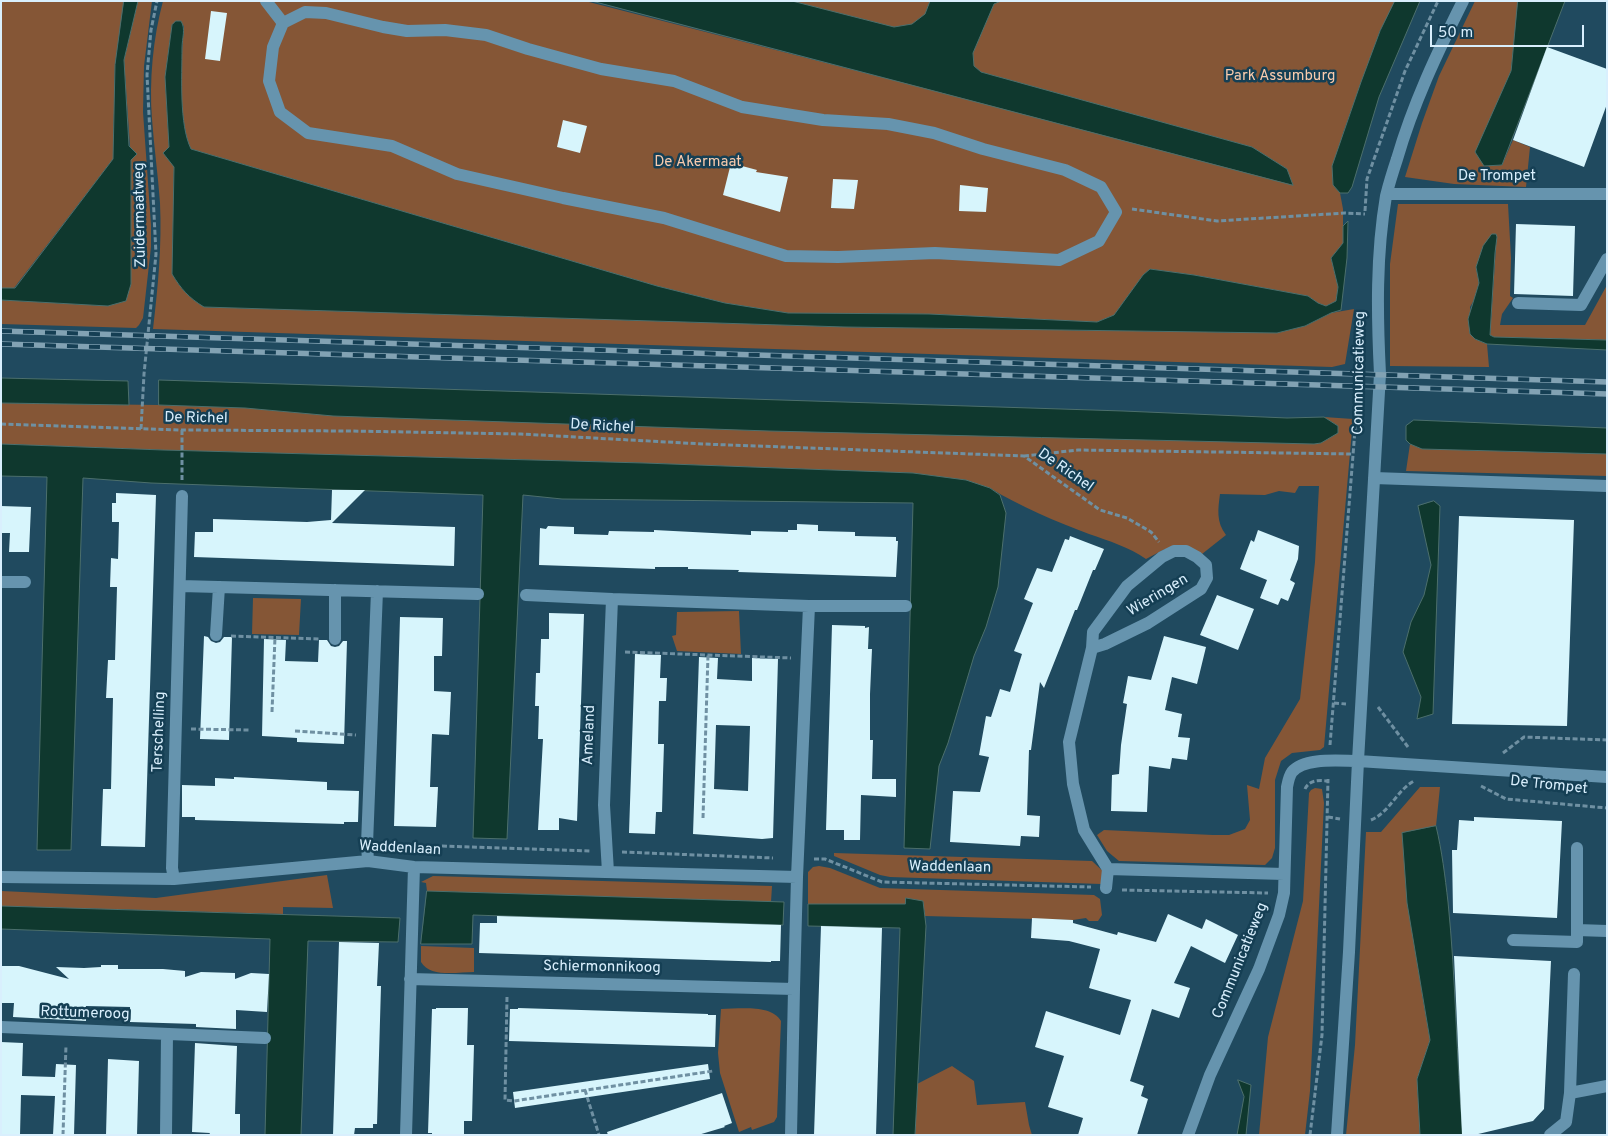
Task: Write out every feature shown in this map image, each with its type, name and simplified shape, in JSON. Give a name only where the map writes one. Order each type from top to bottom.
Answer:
[{"type":"street","points":[[266,1],[283,23]]},
{"type":"street","name":"Communicatieweg","points":[[1337,1135],[1349,952],[1380,374],[1377,320],[1378,259],[1387,194],[1405,129],[1429,69],[1463,1]]},
{"type":"street","points":[[305,12],[326,13],[407,31],[444,30],[486,35],[528,50],[601,68],[674,81],[742,107],[823,120],[888,124],[934,134],[1064,170],[1101,187],[1116,212],[1099,241],[1059,260],[935,254],[838,257],[786,256],[664,218],[457,174],[392,146],[308,133],[280,112],[269,81],[273,47],[283,23],[305,12]]},
{"type":"street","name":"De Trompet","points":[[1387,194],[1607,194]]},
{"type":"street","points":[[1518,303],[1581,305],[1607,260]]},
{"type":"street","points":[[1374,478],[1607,486]]},
{"type":"street","name":"Terschelling","points":[[174,879],[172,868],[182,496]]},
{"type":"street","name":"Wieringen","points":[[1092,648],[1105,644],[1148,623],[1201,589],[1207,578],[1206,565],[1197,557],[1186,552],[1174,551],[1162,557],[1127,586],[1093,632],[1092,648],[1069,742],[1073,784],[1084,830],[1108,869]]},
{"type":"street","points":[[1,582],[25,582]]},
{"type":"street","points":[[181,586],[478,594]]},
{"type":"street","points":[[216,635],[219,587]]},
{"type":"street","points":[[335,590],[335,639]]},
{"type":"street","points":[[368,861],[367,844],[377,591]]},
{"type":"street","points":[[526,595],[809,606],[906,606]]},
{"type":"street","name":"Ameland","points":[[608,872],[604,805],[612,599]]},
{"type":"street","points":[[791,1135],[797,878],[809,606]]},
{"type":"street","name":"Communicatieweg","points":[[1188,1135],[1210,1075],[1259,968],[1280,915],[1284,893],[1287,787],[1290,774],[1298,766],[1308,763],[1358,761]]},
{"type":"street","name":"De Trompet","points":[[1358,761],[1607,778]]},
{"type":"street","points":[[1513,940],[1577,942],[1577,848]]},
{"type":"street","name":"Waddenlaan","points":[[1,876],[174,879],[368,861],[414,867],[797,878]]},
{"type":"street","points":[[406,1135],[414,867]]},
{"type":"street","points":[[1106,888],[1108,869],[1284,874]]},
{"type":"street","points":[[1577,930],[1607,931]]},
{"type":"street","points":[[1550,1135],[1566,1122],[1570,1094],[1574,974]]},
{"type":"street","name":"Schiermonnikoog","points":[[410,979],[794,989]]},
{"type":"street","name":"Rottumeroog","points":[[1,1027],[265,1038]]},
{"type":"street","points":[[166,1135],[167,1034]]},
{"type":"street","points":[[1570,1094],[1607,1086]]},
{"type":"path","name":"Zuidermaatweg","points":[[141,429],[144,374],[156,254],[147,75],[157,1]]},
{"type":"path","points":[[1112,205],[1217,221],[1345,213],[1365,214]]},
{"type":"path","name":"De Richel","points":[[1,424],[182,430],[521,434],[703,444],[1024,456],[1100,510],[1127,518],[1151,532],[1160,544],[1162,557]]},
{"type":"path","points":[[182,430],[182,496]]},
{"type":"path","points":[[1024,456],[1078,450],[1353,454]]},
{"type":"path","points":[[216,635],[335,639]]},
{"type":"path","points":[[272,712],[275,637]]},
{"type":"path","points":[[610,651],[807,658]]},
{"type":"path","points":[[703,818],[708,655]]},
{"type":"path","points":[[1334,703],[1379,707],[1406,747],[1416,748]]},
{"type":"path","points":[[176,728],[250,730]]},
{"type":"path","points":[[294,731],[371,736]]},
{"type":"path","name":"De Trompet","points":[[1497,754],[1504,753],[1524,737],[1607,740]]},
{"type":"path","points":[[1310,1135],[1322,1035],[1328,780]]},
{"type":"path","points":[[1328,817],[1355,821],[1372,820],[1380,815],[1408,784],[1416,780]]},
{"type":"path","name":"De Trompet","points":[[1474,782],[1506,799],[1607,808]]},
{"type":"path","name":"Waddenlaan","points":[[798,859],[825,859],[882,882],[1106,888]]},
{"type":"path","points":[[1106,888],[1120,890],[1284,893]]},
{"type":"path","points":[[507,982],[505,1100],[514,1101],[713,1071]]},
{"type":"path","points":[[63,1135],[66,1030]]},
{"type":"path","points":[[585,1090],[600,1135]]},
{"type":"green space","points":[[1,1],[124,1],[115,65],[113,159],[14,288],[1,288]]},
{"type":"green space","points":[[138,1],[152,1],[144,66],[143,112],[151,247],[143,318],[136,328],[1,324],[1,300],[108,306],[131,284],[131,160],[124,60]]},
{"type":"green space","name":"De Akermaat","points":[[163,1],[585,1],[881,77],[1287,169],[1252,147],[998,78],[981,72],[974,66],[666,1],[1395,1],[1380,31],[1343,133],[1333,185],[1340,193],[1343,209],[1343,243],[1331,258],[1338,287],[1336,301],[1326,306],[1308,296],[1150,269],[1143,275],[1114,315],[1097,322],[929,314],[788,313],[725,303],[657,286],[191,149],[182,106],[181,72],[184,26],[176,21],[172,25],[165,77],[169,147],[174,167],[172,274],[186,293],[204,307],[845,327],[1277,333],[1305,326],[1331,313],[1354,309],[1345,364],[1332,367],[153,329],[159,266],[160,219],[151,90],[154,45]]},
{"type":"green space","points":[[1475,1],[1518,1],[1511,71],[1500,97],[1484,166],[1502,165],[1513,140],[1530,147],[1526,187],[1454,184],[1405,177],[1439,76]]},
{"type":"green space","points":[[1398,204],[1508,204],[1511,258],[1510,296],[1513,298],[1502,314],[1500,325],[1585,325],[1607,285],[1607,340],[1494,337],[1490,335],[1496,247],[1476,267],[1479,283],[1470,307],[1475,339],[1487,344],[1489,367],[1390,366],[1390,264]]},
{"type":"green space","points":[[1,403],[159,405],[1314,444],[1328,439],[1338,426],[1324,417],[1353,419],[1324,747],[1320,750],[1292,753],[1281,761],[1275,780],[1275,848],[1272,858],[1265,865],[1119,861],[1107,851],[1097,835],[1104,830],[1229,835],[1245,829],[1250,820],[1247,785],[1259,789],[1265,758],[1300,699],[1315,562],[1319,486],[1299,486],[1295,493],[1279,491],[1265,495],[1220,494],[1219,520],[1226,535],[1202,554],[1165,549],[1146,559],[1119,545],[1038,513],[990,488],[913,473],[1,444]]},
{"type":"green space","points":[[1410,444],[1422,449],[1607,454],[1607,476],[1406,471]]},
{"type":"green space","points":[[253,598],[301,599],[299,635],[252,634]]},
{"type":"green space","points":[[739,611],[741,654],[677,651],[672,636],[676,635],[677,612]]},
{"type":"green space","points":[[1420,787],[1440,787],[1436,826],[1402,833],[1422,994],[1430,1040],[1417,1079],[1420,1135],[1346,1135],[1355,1045],[1366,832],[1381,832]]},
{"type":"green space","points":[[1315,788],[1322,789],[1324,803],[1310,1091],[1305,1135],[1259,1135],[1268,1037],[1303,901],[1309,793]]},
{"type":"green space","points":[[834,853],[1092,861],[1107,875],[1101,884],[890,877],[880,875],[834,856]]},
{"type":"green space","points":[[813,867],[830,868],[880,888],[1094,895],[1100,899],[1102,915],[1098,921],[1089,921],[1086,918],[1073,920],[925,916],[923,902],[906,899],[905,904],[808,904],[808,872]]},
{"type":"green space","points":[[327,875],[333,908],[283,907],[283,914],[1,906],[1,891],[156,898]]},
{"type":"green space","points":[[433,876],[772,886],[771,902],[427,891],[426,883],[421,882]]},
{"type":"green space","points":[[421,946],[474,948],[474,972],[445,973],[431,970],[421,962]]},
{"type":"green space","points":[[745,1008],[762,1010],[770,1012],[781,1021],[777,1117],[774,1122],[752,1130],[751,1127],[739,1132],[720,1073],[718,1053],[721,1009]]},
{"type":"green space","points":[[952,1066],[974,1081],[977,1105],[1025,1102],[1032,1135],[915,1135],[917,1084]]},
{"type":"shaded area","points":[[124,1],[138,1],[124,60],[129,146],[137,154],[131,160],[131,284],[126,301],[108,306],[1,300],[1,288],[15,288],[113,159],[115,65]]},
{"type":"shaded area","points":[[592,1],[792,1],[894,27],[912,24],[925,14],[930,1],[1001,1],[994,4],[973,53],[974,66],[981,72],[1252,147],[1287,169],[1293,185]]},
{"type":"shaded area","points":[[1395,1],[1420,1],[1379,97],[1352,187],[1348,193],[1340,193],[1333,185],[1332,166],[1380,31]]},
{"type":"shaded area","points":[[1518,1],[1565,1],[1502,165],[1484,166],[1475,152],[1511,71]]},
{"type":"shaded area","points":[[176,21],[181,21],[183,27],[182,100],[187,139],[191,149],[657,286],[725,303],[788,313],[929,314],[1097,322],[1114,315],[1143,275],[1150,269],[1308,296],[1326,306],[1336,301],[1338,287],[1331,258],[1343,243],[1343,226],[1348,221],[1347,258],[1341,310],[1305,326],[1277,333],[845,327],[204,307],[186,293],[172,274],[174,167],[163,153],[169,147],[165,77],[172,25]]},
{"type":"shaded area","points":[[1492,234],[1496,234],[1497,237],[1490,335],[1494,337],[1607,340],[1607,350],[1487,344],[1475,339],[1470,334],[1468,319],[1479,283],[1476,267],[1483,246]]},
{"type":"shaded area","points":[[1,378],[128,381],[129,405],[1,403]]},
{"type":"shaded area","points":[[159,380],[1287,418],[1324,417],[1338,426],[1338,433],[1321,443],[1314,444],[769,431],[333,416],[245,408],[159,405]]},
{"type":"shaded area","points":[[1414,420],[1607,428],[1607,454],[1422,449],[1410,444],[1406,440],[1406,426]]},
{"type":"shaded area","points":[[1,444],[913,473],[966,480],[990,488],[1000,495],[1006,513],[998,587],[939,766],[930,849],[904,848],[913,503],[562,499],[523,495],[507,839],[473,838],[483,495],[151,483],[83,478],[71,850],[37,850],[47,477],[1,476]]},
{"type":"shaded area","points":[[1434,501],[1440,506],[1433,714],[1417,719],[1421,697],[1403,652],[1411,622],[1424,595],[1431,565],[1418,506]]},
{"type":"shaded area","points":[[1436,826],[1451,931],[1463,1135],[1420,1135],[1417,1079],[1430,1040],[1407,903],[1402,833]]},
{"type":"shaded area","points":[[427,891],[784,902],[783,925],[473,915],[472,944],[421,944]]},
{"type":"shaded area","points":[[906,898],[923,901],[926,926],[915,1135],[893,1135],[900,928],[808,926],[808,904],[905,904]]},
{"type":"shaded area","points":[[1,906],[400,918],[398,942],[308,941],[301,1135],[265,1135],[270,939],[1,929]]},
{"type":"shaded area","points":[[1238,1080],[1251,1085],[1246,1135],[1237,1135],[1244,1097]]},
{"type":"building","points":[[211,11],[227,13],[220,61],[205,59]]},
{"type":"building","points":[[1547,47],[1607,69],[1607,104],[1584,167],[1513,140]]},
{"type":"building","points":[[563,120],[587,126],[580,153],[557,147]]},
{"type":"building","points":[[731,163],[757,170],[756,172],[788,177],[780,212],[723,195]]},
{"type":"building","points":[[833,179],[858,180],[854,209],[831,208]]},
{"type":"building","points":[[960,185],[988,188],[986,212],[959,211]]},
{"type":"building","points":[[1516,224],[1575,226],[1573,296],[1514,294]]},
{"type":"building","points":[[332,490],[365,490],[332,523],[455,527],[454,566],[194,557],[195,532],[213,532],[213,519],[307,522],[331,520]]},
{"type":"building","points":[[116,493],[156,495],[145,847],[101,846],[103,789],[111,789],[113,698],[106,698],[108,660],[115,660],[117,587],[110,587],[111,558],[118,559],[119,522],[112,522],[112,503],[116,503]]},
{"type":"building","points":[[1,506],[31,507],[29,552],[9,552],[10,533],[1,533]]},
{"type":"building","points":[[1459,516],[1574,520],[1567,726],[1452,724]]},
{"type":"building","points":[[797,524],[818,525],[818,531],[855,532],[855,536],[896,537],[896,541],[898,541],[896,577],[738,572],[739,570],[688,569],[688,567],[655,567],[655,569],[539,565],[540,528],[546,529],[548,526],[574,527],[574,534],[608,535],[609,531],[654,532],[654,530],[751,535],[751,531],[788,532],[788,530],[797,530]]},
{"type":"building","points":[[1258,530],[1299,546],[1298,559],[1290,580],[1295,583],[1288,601],[1281,598],[1278,605],[1260,598],[1267,580],[1240,569],[1251,540],[1254,542]]},
{"type":"building","points":[[1070,536],[1104,549],[1095,570],[1093,570],[1077,610],[1075,610],[1044,688],[1040,682],[1031,750],[1029,750],[1027,815],[1040,816],[1039,837],[1021,836],[1020,846],[950,842],[953,791],[980,792],[989,757],[979,755],[986,716],[991,717],[1000,689],[1010,692],[1022,654],[1014,651],[1033,603],[1024,599],[1037,568],[1052,572],[1065,539],[1069,540]]},
{"type":"building","points":[[1217,595],[1254,609],[1238,650],[1200,635]]},
{"type":"building","points":[[549,613],[584,614],[577,821],[559,818],[559,830],[538,830],[543,739],[538,739],[539,706],[535,706],[536,673],[540,673],[541,639],[549,639]]},
{"type":"building","points":[[400,617],[443,618],[442,656],[434,656],[434,691],[451,692],[449,735],[432,734],[430,787],[438,787],[436,827],[394,826]]},
{"type":"building","points":[[832,625],[869,627],[868,649],[872,649],[870,740],[873,740],[872,779],[896,779],[896,797],[861,795],[860,840],[844,840],[844,830],[826,830]]},
{"type":"building","points":[[204,636],[216,643],[220,642],[224,637],[232,637],[229,740],[200,739]]},
{"type":"building","points":[[1164,636],[1206,647],[1197,684],[1172,677],[1165,710],[1182,714],[1178,737],[1190,738],[1187,760],[1172,758],[1170,769],[1149,766],[1147,812],[1111,811],[1112,775],[1119,774],[1127,704],[1123,703],[1128,676],[1151,680]]},
{"type":"building","points":[[264,639],[286,640],[285,661],[318,662],[319,640],[327,640],[331,646],[335,647],[339,646],[343,641],[347,641],[344,744],[297,742],[297,738],[262,736]]},
{"type":"building","points":[[635,654],[661,655],[660,678],[667,678],[666,701],[659,701],[658,744],[664,744],[662,812],[656,812],[655,834],[629,833]]},
{"type":"building","points":[[699,657],[718,658],[717,679],[752,681],[752,658],[778,659],[773,838],[762,839],[693,834]],"holes":[[[716,725],[750,726],[748,791],[714,789]]]},
{"type":"building","points":[[234,777],[327,782],[327,790],[359,791],[358,822],[344,822],[344,824],[195,820],[195,817],[182,817],[182,785],[215,786],[215,778],[234,779]]},
{"type":"building","points":[[1474,817],[1562,821],[1557,918],[1453,913],[1452,850],[1457,850],[1459,820],[1474,821]]},
{"type":"building","points":[[1168,914],[1202,929],[1206,919],[1238,935],[1225,963],[1191,946],[1174,983],[1190,988],[1179,1018],[1152,1009],[1130,1081],[1144,1086],[1141,1096],[1148,1099],[1137,1135],[1078,1135],[1083,1118],[1048,1107],[1064,1056],[1035,1047],[1046,1011],[1120,1035],[1131,1000],[1089,988],[1100,949],[1069,941],[1031,938],[1032,918],[1073,920],[1073,923],[1117,935],[1118,932],[1156,942]]},
{"type":"building","points":[[497,916],[781,925],[780,961],[479,953],[480,923],[497,923]]},
{"type":"building","points":[[821,926],[882,928],[876,1135],[814,1135]]},
{"type":"building","points":[[339,942],[379,943],[377,986],[381,986],[377,1124],[373,1124],[373,1128],[355,1128],[354,1135],[333,1135]]},
{"type":"building","points":[[1454,956],[1551,961],[1544,1109],[1533,1121],[1474,1135],[1462,1135]]},
{"type":"building","points":[[101,965],[118,965],[118,969],[185,971],[185,977],[201,972],[235,973],[235,979],[251,973],[269,974],[267,1012],[236,1010],[236,1029],[196,1027],[196,1024],[130,1022],[130,1007],[86,1006],[86,1021],[13,1017],[14,1003],[1,1003],[1,966],[19,966],[69,979],[56,967],[84,968],[101,967]]},
{"type":"building","points":[[468,1008],[467,1045],[474,1045],[472,1121],[464,1121],[464,1135],[432,1135],[432,1133],[428,1133],[432,1009]]},
{"type":"building","points":[[510,1009],[716,1015],[715,1047],[509,1041]]},
{"type":"building","points":[[1,1042],[23,1043],[22,1076],[55,1077],[56,1064],[76,1065],[74,1135],[53,1135],[55,1096],[21,1095],[20,1135],[1,1135]]},
{"type":"building","points":[[195,1043],[237,1046],[235,1114],[240,1114],[240,1134],[209,1135],[210,1133],[192,1132]]},
{"type":"building","points":[[108,1059],[139,1061],[137,1135],[106,1135]]},
{"type":"building","points":[[708,1064],[710,1079],[515,1108],[513,1092]]},
{"type":"building","points":[[722,1093],[732,1123],[725,1127],[698,1135],[608,1135],[607,1132]]},
{"type":"railway","points":[[1,331],[1607,382]]},
{"type":"railway","points":[[1,344],[1607,394]]},
{"type":"park label","name":"Park Assumburg","points":[[1280,77]]}]
